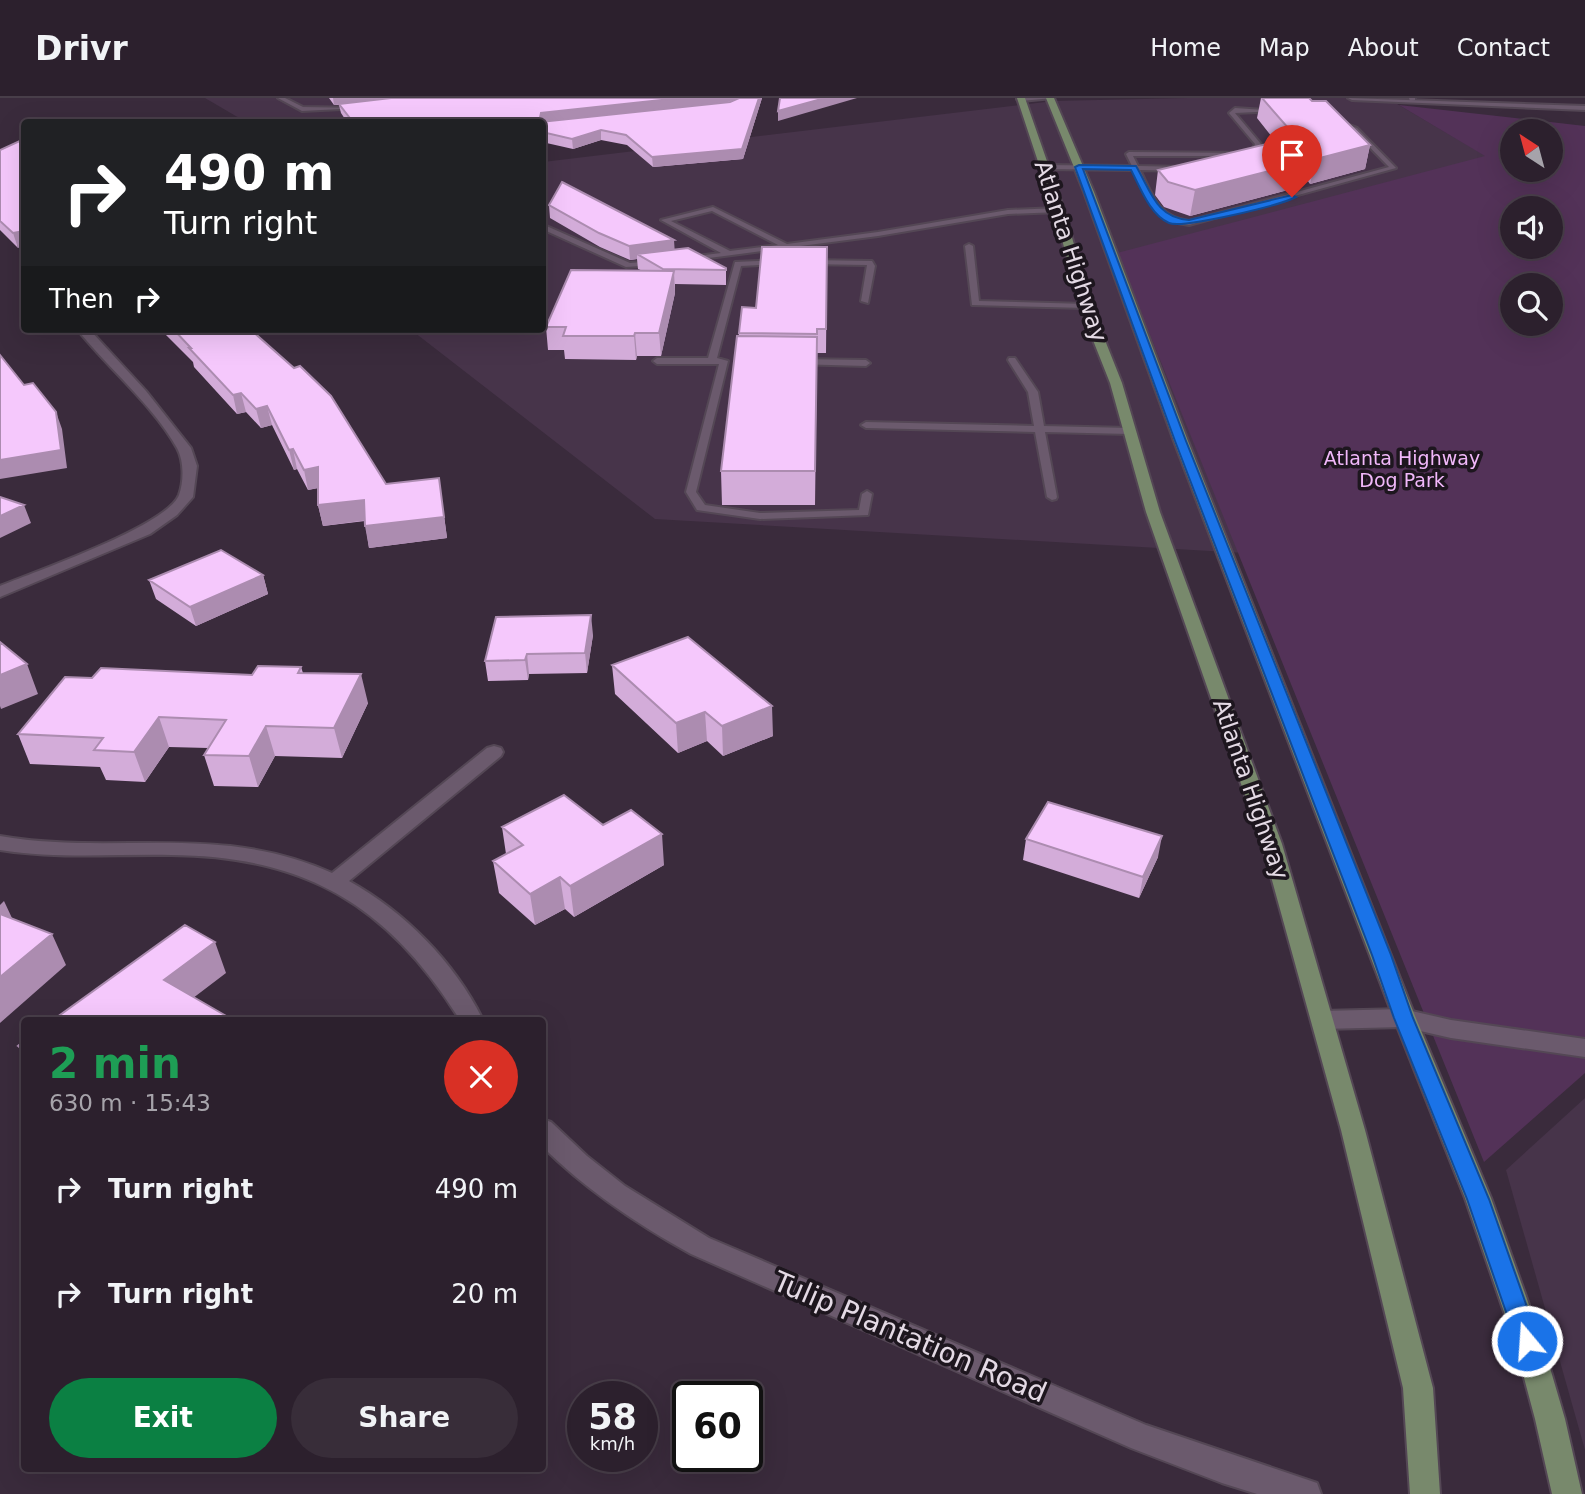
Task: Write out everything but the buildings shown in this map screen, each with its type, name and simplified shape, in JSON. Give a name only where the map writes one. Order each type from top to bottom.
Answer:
[{"type":"main road","name":"Atlanta Highway","points":[[1049,98],[1079,167],[1181,441],[1403,1018],[1478,1199],[1554,1427],[1567,1494]]},
{"type":"main road","name":"Atlanta Highway","points":[[1021,99],[1059,210],[1086,306],[1116,383],[1153,512],[1272,844],[1322,1020],[1418,1388],[1425,1494]]},
{"type":"street","points":[[1021,99],[1049,98]]},
{"type":"street","points":[[1352,98],[1585,108]]},
{"type":"street","points":[[0,592],[145,531],[172,512],[186,497],[190,466],[184,448],[142,394],[87,333]]},
{"type":"street","points":[[336,881],[494,752]]},
{"type":"street","points":[[0,843],[232,852],[278,860],[336,881],[398,924],[430,955],[470,1017]]},
{"type":"street","points":[[1322,1020],[1403,1018],[1451,1029],[1585,1048]]},
{"type":"street","name":"Tulip Plantation Road","points":[[546,1133],[606,1188],[651,1220],[699,1246],[1142,1438],[1223,1468],[1306,1494]]},
{"type":"lane","points":[[281,98],[302,109],[330,110],[370,106]]},
{"type":"lane","points":[[1254,154],[1258,144],[1231,113],[1235,110],[1289,111]]},
{"type":"lane","points":[[1254,154],[1129,154],[1155,206],[1171,221],[1189,223],[1393,168],[1355,129],[1326,120]]},
{"type":"lane","points":[[1223,163],[1254,154]]},
{"type":"lane","points":[[1044,167],[1192,169]]},
{"type":"lane","points":[[1166,177],[1177,175],[1180,169]]},
{"type":"lane","points":[[1140,179],[1156,180]]},
{"type":"lane","points":[[730,254],[665,220],[713,209],[786,246]]},
{"type":"lane","points":[[680,260],[1008,212],[1059,210]]},
{"type":"lane","points":[[546,228],[629,265],[667,261]]},
{"type":"lane","points":[[969,246],[977,303],[1000,307],[1086,306]]},
{"type":"lane","points":[[788,262],[738,264],[691,492],[701,508],[760,516],[864,513],[867,495]]},
{"type":"lane","points":[[802,262],[869,263],[871,266],[865,301]]},
{"type":"lane","points":[[1012,360],[1033,392],[1042,429],[1052,497]]},
{"type":"lane","points":[[657,361],[737,362]]},
{"type":"lane","points":[[788,362],[866,363]]},
{"type":"lane","points":[[866,425],[1130,431]]},
{"type":"shaded area","points":[[205,98],[556,98],[340,119],[241,119]]},
{"type":"shaded area","points":[[1387,98],[1486,156],[1245,553],[655,519],[415,333],[546,333],[546,162],[1054,101]]},
{"type":"shaded area","points":[[1585,1098],[1585,1450],[1506,1170]]},
{"type":"green space","name":"Atlanta Highway Dog Park","points":[[1399,105],[1523,119],[1500,119],[1500,182],[1563,182],[1563,124],[1585,126],[1585,1073],[1484,1162],[1117,253],[1485,156]]},
{"type":"route","points":[[1292,197],[1189,223],[1171,221],[1155,206],[1134,168],[1079,167],[1133,315],[1403,1018],[1478,1199],[1527,1341]]}]
